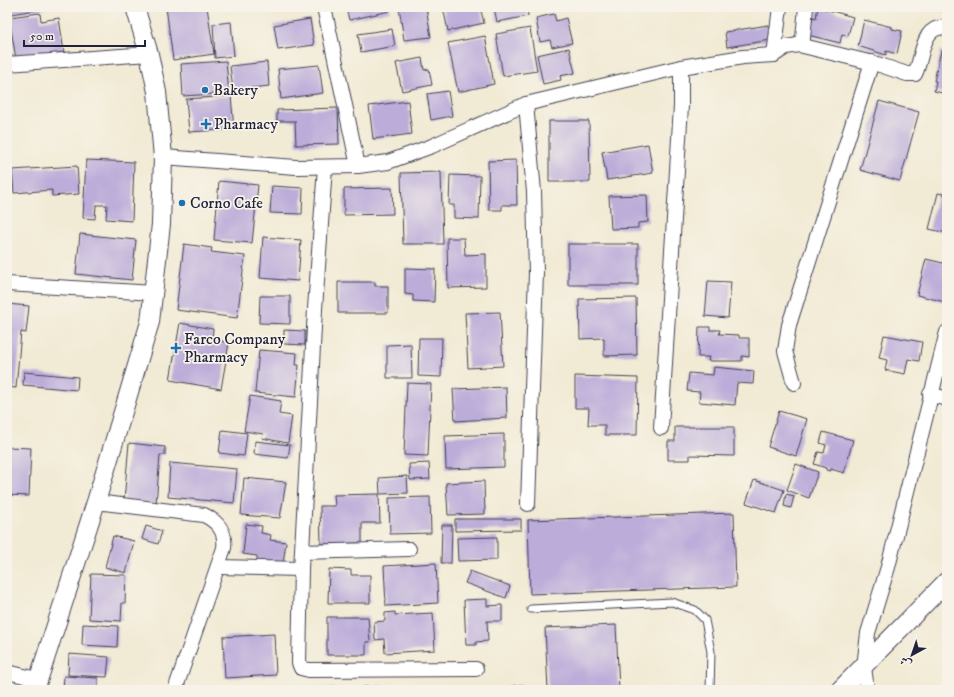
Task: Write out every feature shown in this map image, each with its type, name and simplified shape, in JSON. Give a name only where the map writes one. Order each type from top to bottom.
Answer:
[{"type":"street","points":[[7,672],[36,684],[96,502],[150,322],[161,224],[163,157],[157,92],[149,54],[135,7]]},
{"type":"street","points":[[324,7],[358,166]]},
{"type":"street","points":[[774,55],[780,7]]},
{"type":"street","points":[[800,45],[803,38],[806,7]]},
{"type":"street","points":[[163,157],[296,167],[358,166],[388,162],[432,146],[526,104],[681,67],[743,57],[774,55],[786,47],[800,45],[872,62],[907,74],[915,74],[920,66],[924,43],[931,32],[947,28]]},
{"type":"street","points":[[7,64],[149,54]]},
{"type":"street","points":[[794,383],[785,351],[789,325],[872,62]]},
{"type":"street","points":[[661,428],[681,106],[681,67]]},
{"type":"street","points":[[526,104],[534,192],[536,273],[528,504]]},
{"type":"street","points":[[325,167],[315,309],[301,569],[299,663],[302,668],[309,670],[476,669]]},
{"type":"street","points":[[7,284],[154,293]]},
{"type":"street","points":[[867,690],[864,667],[868,634],[888,566],[930,394],[947,332]]},
{"type":"street","points":[[930,394],[947,398]]},
{"type":"street","points":[[96,502],[204,515],[218,524],[222,531],[225,542],[219,567],[176,690]]},
{"type":"street","points":[[302,552],[409,549]]},
{"type":"street","points":[[219,567],[301,569]]},
{"type":"street","points":[[840,690],[947,581]]},
{"type":"lane","points":[[531,609],[672,602],[695,610],[705,620],[710,652],[710,690]]},
{"type":"building","points":[[11,7],[47,7],[47,8],[12,14]]},
{"type":"building","points":[[166,7],[207,7],[214,54],[173,60]]},
{"type":"building","points":[[346,7],[389,7],[390,11],[349,20]]},
{"type":"building","points":[[399,7],[426,7],[431,37],[404,40]]},
{"type":"building","points":[[443,7],[480,7],[484,23],[448,31]]},
{"type":"building","points":[[494,7],[527,7],[528,16],[497,22]]},
{"type":"building","points":[[818,7],[853,17],[848,36],[842,34],[840,43],[808,35],[813,17],[816,18]]},
{"type":"building","points":[[947,7],[947,12],[929,8]]},
{"type":"building","points":[[40,13],[41,21],[59,18],[64,52],[16,59],[9,17]]},
{"type":"building","points":[[554,14],[556,21],[566,18],[572,43],[552,47],[550,40],[540,42],[536,18]]},
{"type":"building","points":[[310,19],[314,45],[278,50],[274,25]]},
{"type":"building","points":[[864,20],[902,31],[897,54],[886,51],[886,55],[858,46]]},
{"type":"building","points":[[231,22],[234,56],[215,58],[213,24]]},
{"type":"building","points":[[768,25],[771,40],[727,47],[725,32]]},
{"type":"building","points":[[7,27],[11,55],[7,55]]},
{"type":"building","points":[[530,28],[537,71],[503,76],[496,34]]},
{"type":"building","points":[[392,29],[395,46],[361,52],[358,34]]},
{"type":"building","points":[[485,36],[494,84],[458,92],[448,43]]},
{"type":"building","points":[[569,48],[575,73],[560,76],[561,80],[543,84],[537,55]]},
{"type":"building","points":[[941,51],[947,52],[947,94],[934,91],[936,81],[934,81]]},
{"type":"building","points":[[422,58],[424,70],[429,69],[432,85],[402,91],[396,63]]},
{"type":"building","points":[[226,61],[229,93],[183,96],[181,64]]},
{"type":"building","points":[[267,62],[269,86],[233,90],[230,66]]},
{"type":"building","points":[[319,65],[323,93],[281,99],[278,69]]},
{"type":"building","points":[[448,91],[452,116],[431,120],[427,94]]},
{"type":"building","points":[[231,96],[234,129],[189,132],[186,99]]},
{"type":"building","points":[[408,101],[412,134],[373,139],[369,106]]},
{"type":"building","points":[[879,101],[919,112],[900,181],[860,170]]},
{"type":"building","points":[[338,108],[339,144],[296,145],[295,121],[277,121],[277,110]]},
{"type":"building","points":[[549,121],[589,121],[590,182],[549,182]]},
{"type":"building","points":[[648,144],[653,173],[607,180],[602,152]]},
{"type":"building","points":[[86,160],[134,162],[132,221],[106,219],[107,205],[96,205],[95,219],[83,218]]},
{"type":"building","points":[[516,160],[517,205],[502,205],[502,210],[489,210],[488,161]]},
{"type":"building","points":[[77,166],[79,194],[52,196],[52,190],[14,193],[12,170]]},
{"type":"building","points":[[441,172],[443,244],[403,244],[401,173]]},
{"type":"building","points":[[450,175],[480,176],[479,219],[454,218],[454,205],[449,205]]},
{"type":"building","points":[[219,181],[258,185],[252,243],[214,240]]},
{"type":"building","points":[[272,186],[303,188],[302,214],[270,213]]},
{"type":"building","points":[[392,188],[393,214],[344,215],[344,189]]},
{"type":"building","points":[[938,193],[947,195],[947,233],[929,229]]},
{"type":"building","points":[[647,195],[648,222],[638,223],[638,228],[611,229],[609,196]]},
{"type":"building","points":[[80,234],[136,240],[132,280],[76,274]]},
{"type":"building","points":[[263,237],[301,240],[298,281],[260,278]]},
{"type":"building","points":[[447,238],[464,238],[465,255],[486,254],[486,287],[448,288]]},
{"type":"building","points":[[184,244],[212,248],[211,252],[245,256],[237,318],[176,310]]},
{"type":"building","points":[[568,244],[638,244],[638,285],[568,285]]},
{"type":"building","points":[[926,259],[947,264],[947,294],[945,302],[917,295]]},
{"type":"building","points":[[405,268],[435,269],[434,302],[413,301],[413,295],[405,294]]},
{"type":"building","points":[[708,281],[731,282],[728,318],[705,316]]},
{"type":"building","points":[[338,282],[375,282],[375,286],[388,286],[388,313],[338,313]]},
{"type":"building","points":[[260,296],[290,296],[290,324],[259,323]]},
{"type":"building","points":[[636,298],[637,355],[604,356],[604,338],[580,339],[579,299]]},
{"type":"building","points":[[7,304],[29,306],[26,333],[21,332],[16,388],[7,387]]},
{"type":"building","points":[[500,312],[503,366],[468,368],[465,313]]},
{"type":"building","points":[[180,323],[213,329],[212,339],[229,343],[221,389],[170,380]]},
{"type":"building","points":[[699,327],[710,327],[710,330],[720,330],[719,334],[739,335],[739,338],[749,338],[749,357],[742,356],[742,361],[708,361],[709,357],[698,357]]},
{"type":"building","points":[[284,330],[305,331],[305,345],[284,344]]},
{"type":"building","points":[[884,335],[922,342],[919,361],[908,359],[905,374],[885,370],[887,360],[879,358]]},
{"type":"building","points":[[419,338],[442,338],[441,377],[418,376]]},
{"type":"building","points":[[411,344],[412,378],[387,378],[387,345]]},
{"type":"building","points":[[259,350],[297,353],[296,365],[299,365],[296,397],[255,393]]},
{"type":"building","points":[[714,367],[754,371],[753,384],[737,383],[735,405],[699,402],[700,392],[687,391],[689,373],[713,375]]},
{"type":"building","points":[[24,372],[78,377],[77,390],[23,385]]},
{"type":"building","points":[[575,376],[638,378],[637,435],[605,435],[605,425],[588,425],[589,408],[575,408]]},
{"type":"building","points":[[407,383],[431,384],[428,456],[404,455]]},
{"type":"building","points":[[506,387],[507,418],[455,421],[453,389]]},
{"type":"building","points":[[250,396],[281,401],[279,414],[292,416],[288,443],[262,438],[263,434],[244,431]]},
{"type":"building","points":[[779,411],[807,419],[796,456],[768,447]]},
{"type":"building","points":[[675,427],[734,427],[734,456],[690,455],[690,460],[668,460],[668,441],[675,441]]},
{"type":"building","points":[[222,430],[247,433],[244,456],[219,453]]},
{"type":"building","points":[[823,432],[853,440],[844,473],[831,469],[830,471],[826,470],[826,468],[814,464],[818,452],[824,453],[826,445],[820,443]]},
{"type":"building","points":[[504,434],[504,467],[446,469],[445,436]]},
{"type":"building","points":[[255,441],[290,445],[288,458],[254,454]]},
{"type":"building","points":[[129,443],[165,447],[165,455],[160,455],[156,504],[124,501]]},
{"type":"building","points":[[7,447],[31,448],[29,496],[7,495]]},
{"type":"building","points":[[170,463],[237,469],[234,503],[168,497]]},
{"type":"building","points":[[429,463],[430,479],[410,480],[409,464]]},
{"type":"building","points":[[796,464],[818,472],[809,498],[787,490]]},
{"type":"building","points":[[407,476],[408,493],[380,494],[379,478]]},
{"type":"building","points":[[244,478],[286,482],[280,518],[241,515]]},
{"type":"building","points":[[754,480],[784,490],[776,513],[746,503]]},
{"type":"building","points":[[484,481],[485,514],[448,515],[446,483]]},
{"type":"building","points":[[379,494],[380,523],[362,523],[362,543],[321,544],[320,506],[335,506],[334,495]]},
{"type":"building","points":[[786,494],[794,496],[791,508],[784,506]]},
{"type":"building","points":[[430,497],[431,533],[390,534],[389,498]]},
{"type":"building","points":[[734,513],[736,587],[530,594],[528,520]]},
{"type":"building","points":[[455,519],[521,519],[521,530],[455,531]]},
{"type":"building","points":[[246,524],[262,526],[261,533],[271,535],[270,540],[286,542],[283,564],[257,561],[257,556],[243,554]]},
{"type":"building","points":[[442,525],[452,525],[451,563],[441,563]]},
{"type":"building","points":[[146,526],[162,531],[158,544],[142,539]]},
{"type":"building","points":[[113,536],[134,541],[126,573],[105,567]]},
{"type":"building","points":[[497,537],[497,560],[458,561],[457,538]]},
{"type":"building","points":[[436,563],[438,603],[386,606],[384,566]]},
{"type":"building","points":[[329,569],[351,570],[351,575],[370,575],[370,603],[328,603]]},
{"type":"building","points":[[470,571],[510,586],[506,598],[465,583]]},
{"type":"building","points":[[91,574],[126,575],[125,603],[122,603],[121,621],[89,619]]},
{"type":"building","points":[[487,599],[487,606],[502,605],[502,621],[487,621],[488,641],[476,642],[476,645],[466,645],[464,600]]},
{"type":"building","points":[[395,612],[395,615],[433,613],[435,650],[385,653],[384,639],[375,640],[374,622],[385,621],[385,613]]},
{"type":"building","points":[[327,617],[368,617],[370,642],[366,642],[366,655],[327,655]]},
{"type":"building","points":[[83,624],[118,626],[117,647],[82,645]]},
{"type":"building","points":[[616,625],[619,690],[548,690],[545,628]]},
{"type":"building","points":[[274,634],[276,675],[225,678],[223,637]]},
{"type":"building","points":[[69,654],[109,657],[107,677],[68,675]]},
{"type":"building","points":[[64,676],[98,678],[98,690],[63,690]]},
{"type":"building","points":[[522,685],[522,690],[499,690],[498,688]]},
{"type":"building","points":[[378,686],[378,690],[363,690],[363,687]]},
{"type":"building","points":[[305,688],[337,688],[337,690],[305,690]]},
{"type":"place","name":"Bakery","points":[[205,90]]},
{"type":"place","name":"Pharmacy","points":[[206,124]]},
{"type":"place","name":"Corno Cafe","points":[[182,203]]},
{"type":"place","name":"Farco Company Pharmacy","points":[[176,348]]}]
